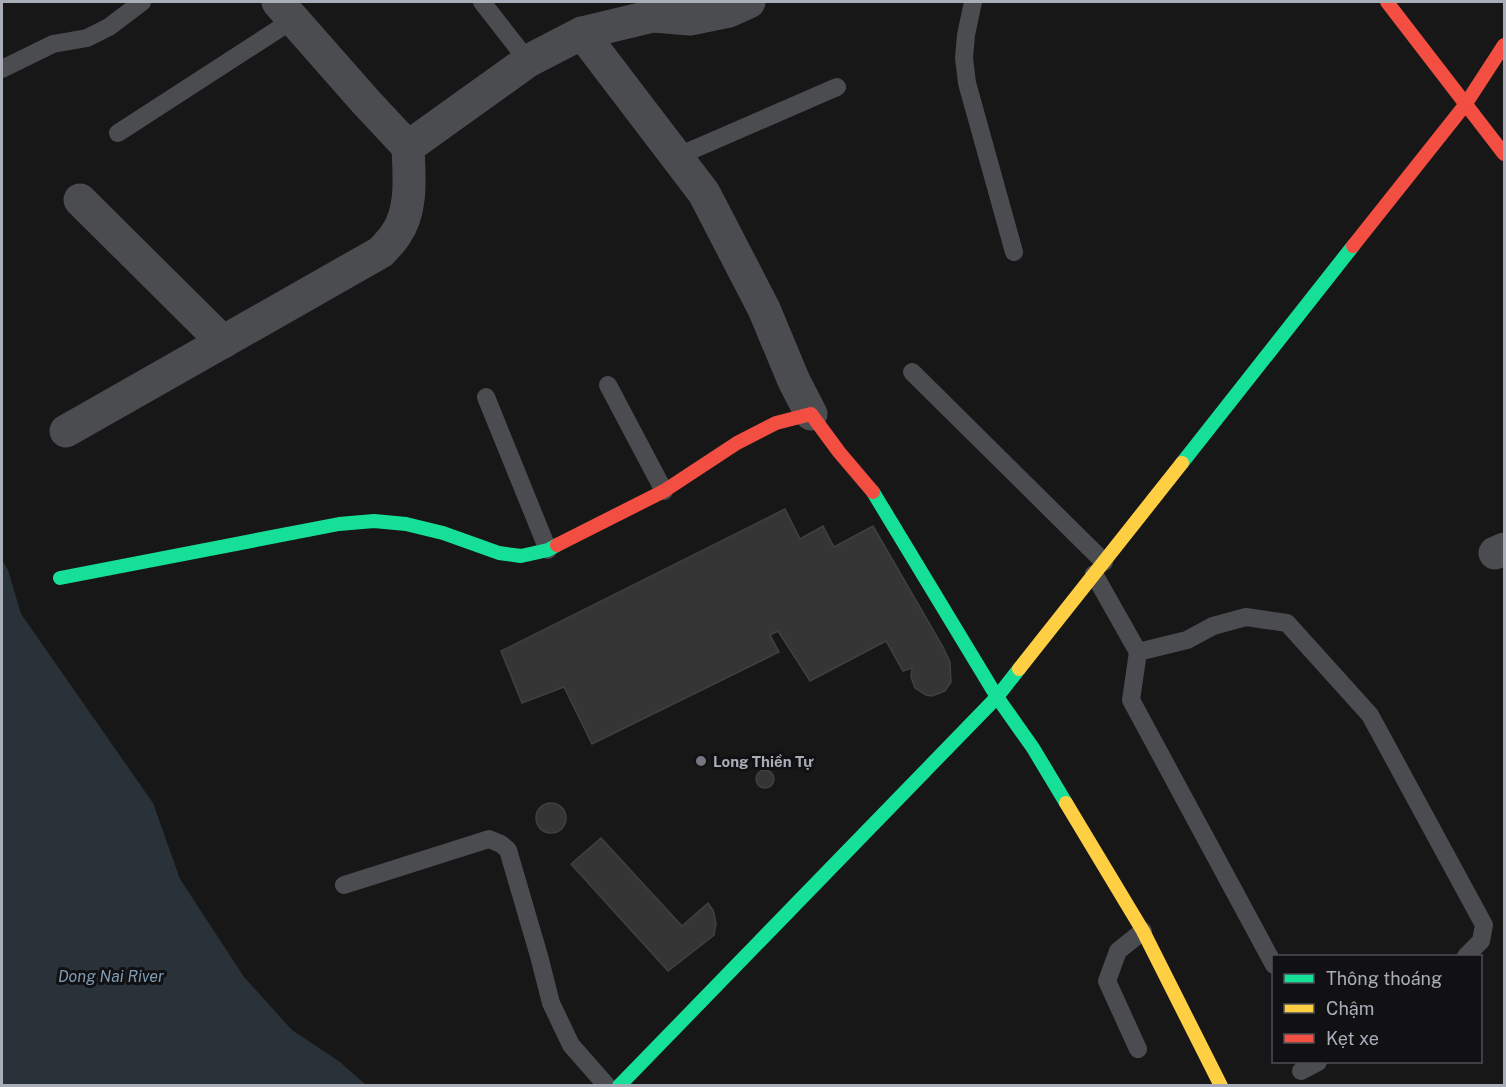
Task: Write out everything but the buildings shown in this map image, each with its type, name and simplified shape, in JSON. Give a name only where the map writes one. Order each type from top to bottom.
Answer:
[{"type":"street","points":[[408,147],[528,61],[582,33],[653,16],[690,19],[729,11],[749,2]]},
{"type":"street","points":[[1387,2],[1504,154]]},
{"type":"street","points":[[66,431],[381,252],[397,234],[406,210],[410,183],[408,147],[286,10]]},
{"type":"street","points":[[582,33],[704,194],[764,309],[794,381],[811,414],[839,452],[872,490],[998,697],[1033,748],[1143,931],[1213,1083]]},
{"type":"street","points":[[619,1086],[998,697],[1465,105],[1504,45]]},
{"type":"street","points":[[80,200],[223,342]]},
{"type":"street","points":[[60,578],[339,524],[374,521],[406,524],[443,533],[499,554],[521,556],[548,550],[664,491],[737,443],[776,423],[811,414]]},
{"type":"lane","points":[[2,69],[53,44],[87,38],[109,27],[142,2]]},
{"type":"lane","points":[[482,2],[528,61]]},
{"type":"lane","points":[[973,2],[964,58],[968,83],[1014,252]]},
{"type":"lane","points":[[118,133],[286,10]]},
{"type":"lane","points":[[675,157],[837,87]]},
{"type":"lane","points":[[912,372],[1099,568],[1138,652],[1131,699],[1272,961]]},
{"type":"lane","points":[[608,386],[664,491]]},
{"type":"lane","points":[[486,397],[548,550]]},
{"type":"lane","points":[[1138,652],[1187,640],[1213,627],[1246,617],[1287,623],[1370,715],[1484,925],[1481,941],[1468,955]]},
{"type":"lane","points":[[344,885],[489,838],[501,844],[507,850],[520,888],[551,1003],[571,1046],[607,1086]]},
{"type":"lane","points":[[1138,1049],[1107,981],[1118,951],[1143,931]]},
{"type":"lane","points":[[1301,1071],[1316,1063]]},
{"type":"water","name":"Dong Nai River","points":[[2,560],[8,570],[21,614],[153,803],[180,879],[244,977],[292,1030],[340,1062],[366,1085],[2,1085]]},
{"type":"traffic: fast","points":[[1182,463],[1353,246]]},
{"type":"traffic: fast","points":[[873,492],[997,697],[1033,748],[1066,803]]},
{"type":"traffic: fast","points":[[60,578],[339,524],[374,521],[406,524],[443,533],[499,553],[521,556],[548,550],[557,545]]},
{"type":"traffic: fast","points":[[619,1086],[997,697],[1019,669]]},
{"type":"traffic: slow","points":[[1019,669],[1182,463]]},
{"type":"traffic: slow","points":[[1066,803],[1143,931],[1221,1086]]},
{"type":"traffic: jam","points":[[1387,2],[1504,154]]},
{"type":"traffic: jam","points":[[1353,246],[1465,105],[1504,45]]},
{"type":"traffic: jam","points":[[557,545],[664,491],[737,443],[776,423],[811,414],[873,492]]},
{"type":"place","name":"Long Thiền Tự","points":[[701,761]]}]
